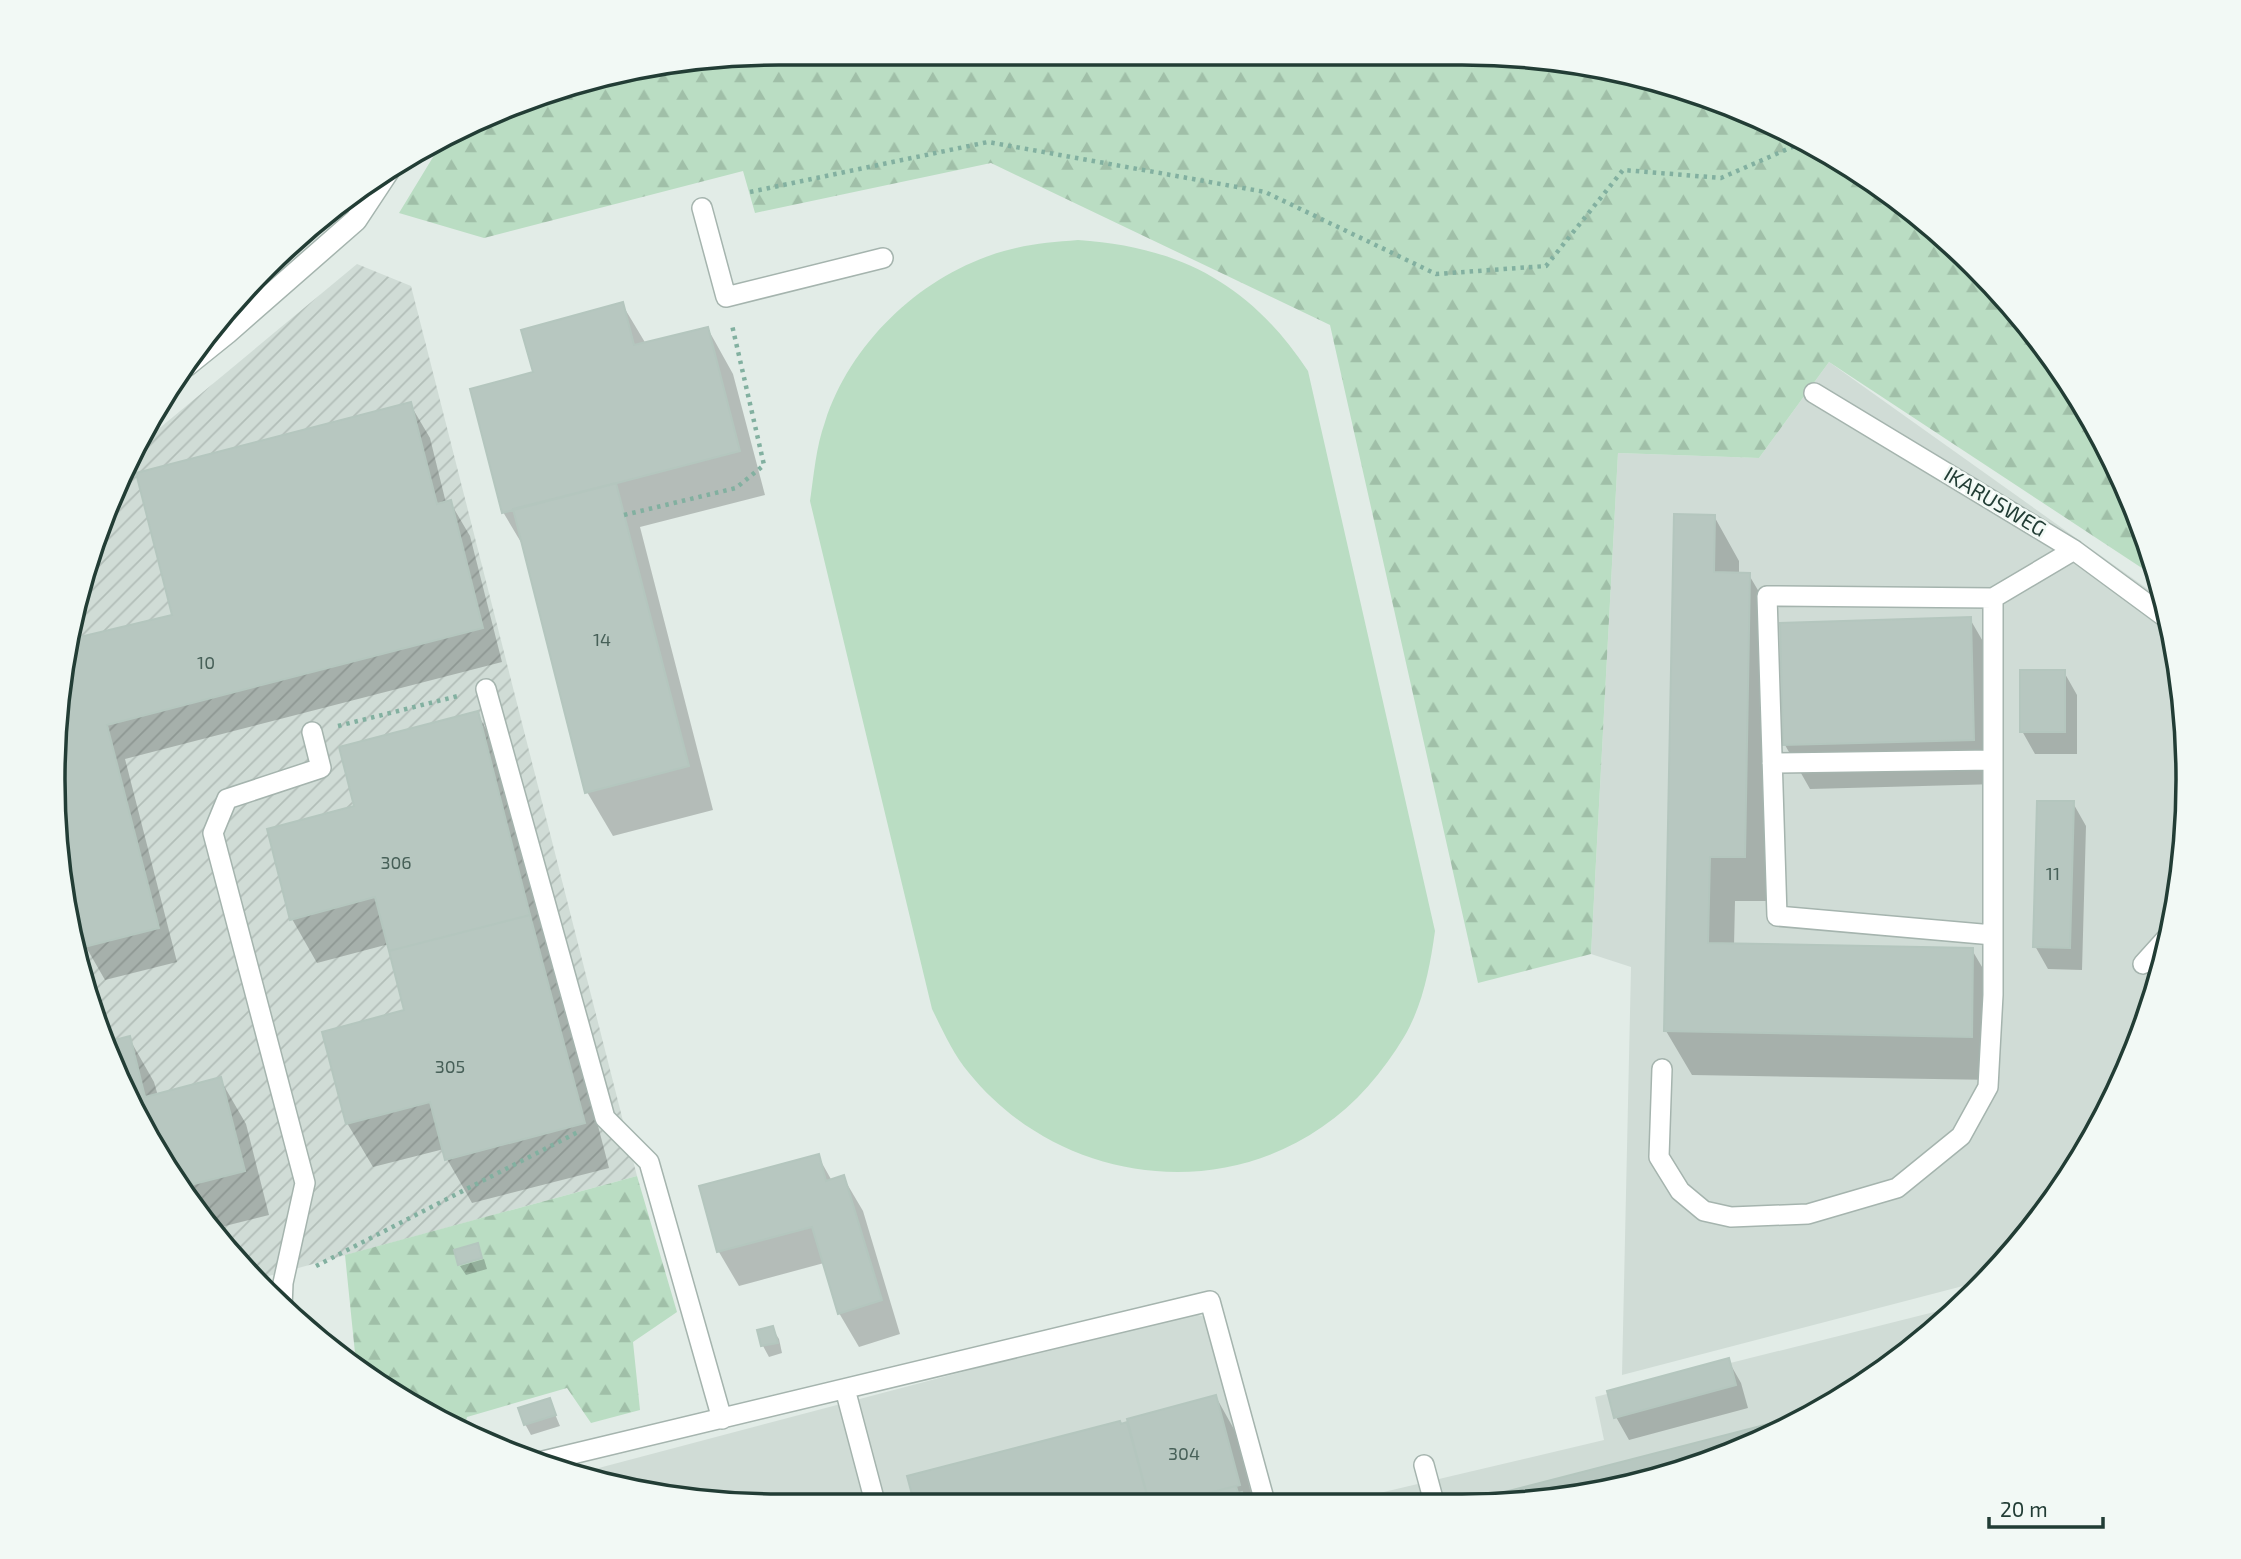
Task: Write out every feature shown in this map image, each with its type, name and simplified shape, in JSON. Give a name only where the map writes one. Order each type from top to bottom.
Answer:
[{"type":"street","points":[[209,348],[356,220],[377,189]]},
{"type":"lane","points":[[702,208],[726,297],[883,258]]},
{"type":"lane","name":"IKARUSWEG","points":[[1814,393],[2074,550],[2156,610]]},
{"type":"lane","points":[[1993,935],[1777,916],[1768,596],[1993,598],[2074,550]]},
{"type":"lane","points":[[1662,1069],[1659,1157],[1680,1191],[1704,1211],[1731,1217],[1808,1214],[1897,1188],[1961,1136],[1988,1087],[1993,995],[1993,598]]},
{"type":"lane","points":[[486,689],[605,1118],[649,1162],[722,1419]]},
{"type":"lane","points":[[283,1293],[305,1183],[212,833],[227,799],[321,768],[312,732]]},
{"type":"lane","points":[[1772,763],[1993,760]]},
{"type":"lane","points":[[2143,964],[2155,950]]},
{"type":"lane","points":[[556,1458],[1210,1301],[1262,1494]]},
{"type":"lane","points":[[845,1389],[873,1494]]},
{"type":"lane","points":[[1424,1465],[1432,1494]]},
{"type":"path","points":[[750,192],[988,142],[1265,192],[1436,274],[1546,267],[1623,170],[1721,178],[1793,147]]},
{"type":"path","points":[[624,515],[736,488],[764,465],[726,297]]},
{"type":"path","points":[[312,732],[486,689]]},
{"type":"path","points":[[283,1283],[605,1118]]},
{"type":"shaded area","points":[[357,264],[411,286],[637,1176],[266,1277],[212,1215],[185,1177],[138,1096],[103,1009],[78,919],[66,826],[66,733],[78,640],[89,595],[119,506],[156,431]]},
{"type":"shaded area","points":[[1829,362],[2151,591],[2163,640],[2175,733],[2175,826],[2170,873],[2152,964],[2122,1053],[2103,1096],[2056,1177],[2029,1215],[1967,1285],[1622,1375],[1631,967],[1591,954],[1618,453],[1759,458]]},
{"type":"shaded area","points":[[1940,1311],[1897,1347],[1819,1398],[1778,1421],[1691,1456],[1601,1481],[1555,1488],[1508,1493],[1375,1494],[1604,1440],[1595,1397]]},
{"type":"shaded area","points":[[1189,1312],[1205,1317],[1210,1330],[1251,1494],[733,1493],[640,1481],[593,1469]]},
{"type":"green space","points":[[780,65],[1462,65],[1508,66],[1601,78],[1691,103],[1778,138],[1859,185],[1933,242],[1999,308],[2056,382],[2103,463],[2122,506],[2144,569],[1829,362],[1759,458],[1618,453],[1591,954],[1478,983],[1330,325],[991,163],[755,213],[743,171],[484,238],[399,213],[435,154],[463,138],[506,119],[595,89],[686,71]]},
{"type":"green space","points":[[1078,240],[1149,251],[1210,276],[1237,293],[1262,315],[1308,371],[1435,931],[1428,972],[1411,1025],[1378,1075],[1346,1108],[1322,1127],[1278,1151],[1232,1166],[1184,1172],[1135,1169],[1089,1157],[1044,1137],[1004,1109],[958,1058],[932,1009],[810,501],[819,441],[837,392],[872,338],[894,315],[946,276],[974,262],[1022,247]]},
{"type":"green space","points":[[637,1176],[677,1312],[633,1342],[640,1410],[591,1423],[567,1388],[467,1417],[466,1422],[382,1374],[354,1354],[345,1255]]},
{"type":"building","points":[[623,302],[634,345],[708,327],[740,451],[502,513],[470,389],[533,372],[521,330]]},
{"type":"building","points":[[411,402],[437,504],[451,500],[483,628],[107,725],[159,928],[85,947],[71,873],[65,780],[66,733],[79,637],[172,615],[136,473]]},
{"type":"building","points":[[616,483],[689,766],[585,793],[513,509]]},
{"type":"building","points":[[1674,514],[1715,515],[1714,572],[1750,573],[1745,857],[1710,857],[1708,943],[1973,948],[1972,1037],[1664,1031]]},
{"type":"building","points":[[1971,617],[1974,740],[1783,745],[1780,623]]},
{"type":"building","points":[[2020,670],[2065,670],[2065,732],[2020,732]]},
{"type":"building","points":[[478,711],[530,915],[389,951],[375,897],[290,920],[267,829],[354,806],[339,747]]},
{"type":"building","points":[[2037,801],[2074,801],[2070,948],[2033,947]]},
{"type":"building","points":[[530,915],[585,1123],[445,1160],[430,1102],[346,1124],[322,1032],[404,1010],[389,951]]},
{"type":"building","points":[[130,1036],[145,1097],[221,1077],[245,1171],[191,1185],[138,1096],[114,1040]]},
{"type":"building","points":[[819,1154],[826,1181],[844,1175],[882,1300],[838,1314],[812,1227],[717,1252],[699,1186]]},
{"type":"building","points":[[478,1243],[482,1258],[458,1265],[454,1250]]},
{"type":"building","points":[[773,1326],[778,1343],[761,1346],[757,1330]]},
{"type":"building","points":[[1729,1358],[1736,1385],[1614,1418],[1607,1391]]},
{"type":"building","points":[[1216,1395],[1240,1485],[1205,1494],[1147,1494],[1127,1419]]},
{"type":"building","points":[[550,1398],[556,1415],[524,1425],[518,1408]]},
{"type":"building","points":[[1120,1421],[1121,1424],[1127,1422],[1147,1494],[912,1494],[907,1476]]},
{"type":"building","points":[[1775,1422],[1735,1440],[1646,1470],[1601,1481],[1500,1493]]},
{"type":"building","points":[[1236,1486],[1238,1493],[1243,1494],[1205,1494]]}]
